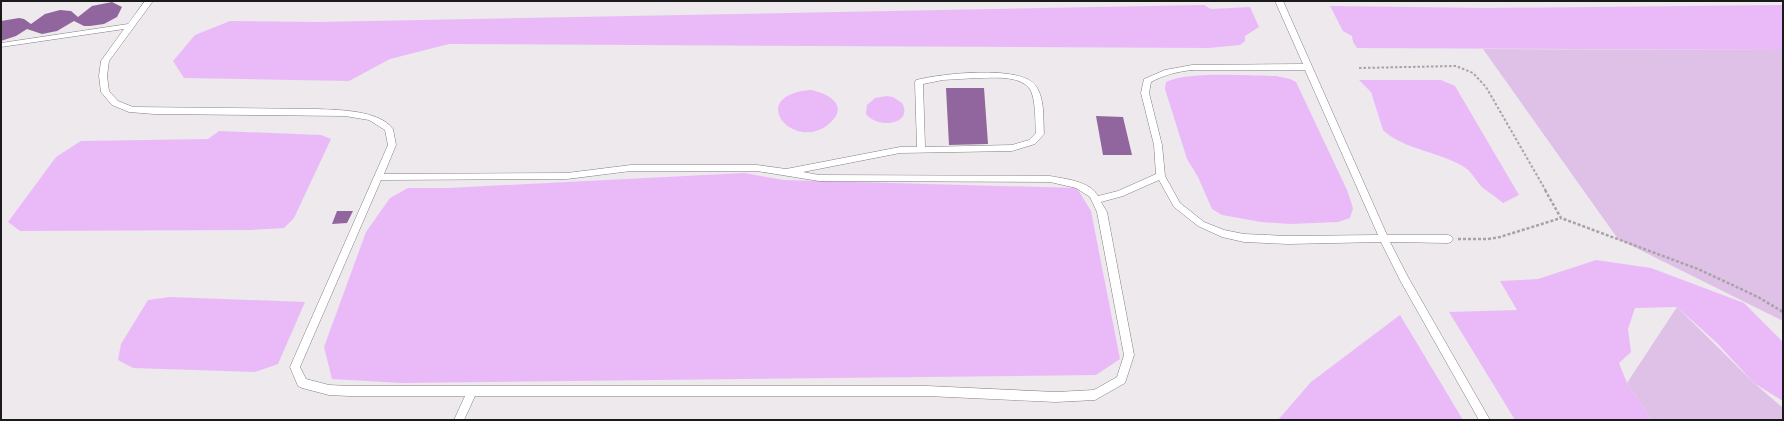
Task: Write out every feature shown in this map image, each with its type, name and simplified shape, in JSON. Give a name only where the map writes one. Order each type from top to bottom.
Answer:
[{"type":"lane","points":[[149,1],[129,26],[105,61],[103,76],[105,92],[115,104],[132,110],[345,113],[372,118],[389,129],[392,145],[378,177],[295,367],[302,383],[329,390],[349,391],[928,391],[1056,397],[1095,395],[1121,380],[1129,355],[1102,212],[1092,195],[1078,185],[1050,179],[819,178],[757,168],[631,168],[567,176],[378,177]]},
{"type":"lane","points":[[1279,1],[1307,67],[1404,279],[1485,420]]},
{"type":"lane","points":[[1,45],[129,26]]},
{"type":"lane","points":[[1307,67],[1197,68],[1172,70],[1156,75],[1147,82],[1145,93],[1158,145],[1161,176],[1176,205],[1201,224],[1222,233],[1244,238],[1288,240],[1384,238],[1448,239]]},
{"type":"lane","points":[[782,173],[900,150],[921,150],[1012,148],[1032,142],[1040,134],[1035,94],[1032,86],[1026,80],[1017,77],[953,76],[930,78],[919,82],[921,150]]},
{"type":"lane","points":[[1095,200],[1120,194],[1161,176]]},
{"type":"lane","points":[[459,420],[472,391]]},
{"type":"path","points":[[1359,68],[1456,66],[1469,70],[1477,76],[1486,87],[1561,218]]},
{"type":"path","points":[[1448,239],[1488,240],[1561,218],[1698,269],[1758,297],[1783,312]]},
{"type":"shaded area","points":[[1204,5],[1211,9],[1250,7],[1259,27],[1245,36],[1245,41],[1240,45],[1209,48],[449,44],[390,59],[349,81],[184,78],[173,61],[195,35],[230,21],[318,22]]},
{"type":"shaded area","points":[[1783,5],[1783,50],[1357,48],[1353,42],[1352,36],[1343,31],[1330,6],[1487,8]]},
{"type":"shaded area","points":[[1483,49],[1783,50],[1783,321],[1618,239]]},
{"type":"shaded area","points":[[1204,75],[1276,76],[1296,82],[1347,190],[1353,208],[1350,218],[1338,222],[1290,224],[1261,222],[1222,215],[1212,209],[1198,177],[1187,159],[1165,89],[1166,82],[1189,76]]},
{"type":"shaded area","points":[[1359,80],[1441,80],[1455,86],[1519,195],[1503,203],[1483,188],[1467,169],[1458,163],[1402,143],[1392,137],[1383,130],[1371,92]]},
{"type":"shaded area","points":[[810,90],[822,93],[833,100],[838,109],[837,115],[832,121],[818,130],[804,132],[792,129],[783,121],[778,112],[780,102],[790,95]]},
{"type":"shaded area","points":[[887,96],[893,97],[902,103],[904,110],[903,116],[899,120],[886,123],[871,119],[866,114],[867,105],[875,98]]},
{"type":"shaded area","points":[[219,131],[321,135],[331,139],[294,218],[284,228],[251,230],[20,231],[8,222],[56,157],[81,141],[208,139]]},
{"type":"shaded area","points":[[744,173],[784,180],[1077,188],[1091,211],[1120,359],[1096,375],[401,383],[332,379],[324,347],[366,232],[390,198],[408,188],[448,188]]},
{"type":"shaded area","points":[[1596,260],[1651,268],[1744,303],[1783,342],[1783,401],[1754,383],[1717,343],[1677,307],[1635,308],[1628,329],[1631,352],[1619,363],[1627,383],[1652,420],[1515,420],[1449,312],[1517,310],[1500,281],[1538,279]]},
{"type":"shaded area","points":[[170,297],[305,302],[278,364],[255,372],[133,368],[118,360],[121,344],[148,300]]},
{"type":"shaded area","points":[[1677,307],[1754,383],[1783,408],[1783,420],[1652,420],[1627,383]]},
{"type":"shaded area","points":[[1400,315],[1463,420],[1278,420],[1311,382]]},
{"type":"building","points":[[112,2],[122,7],[117,17],[104,24],[84,26],[74,21],[57,31],[42,34],[27,29],[16,36],[1,41],[1,21],[19,18],[24,19],[31,24],[45,14],[60,10],[71,11],[78,17],[92,6]]},
{"type":"building","points":[[946,88],[984,88],[988,144],[949,145]]},
{"type":"building","points":[[1096,116],[1123,117],[1132,155],[1103,155]]},
{"type":"building","points":[[337,211],[353,211],[347,223],[332,224]]}]
